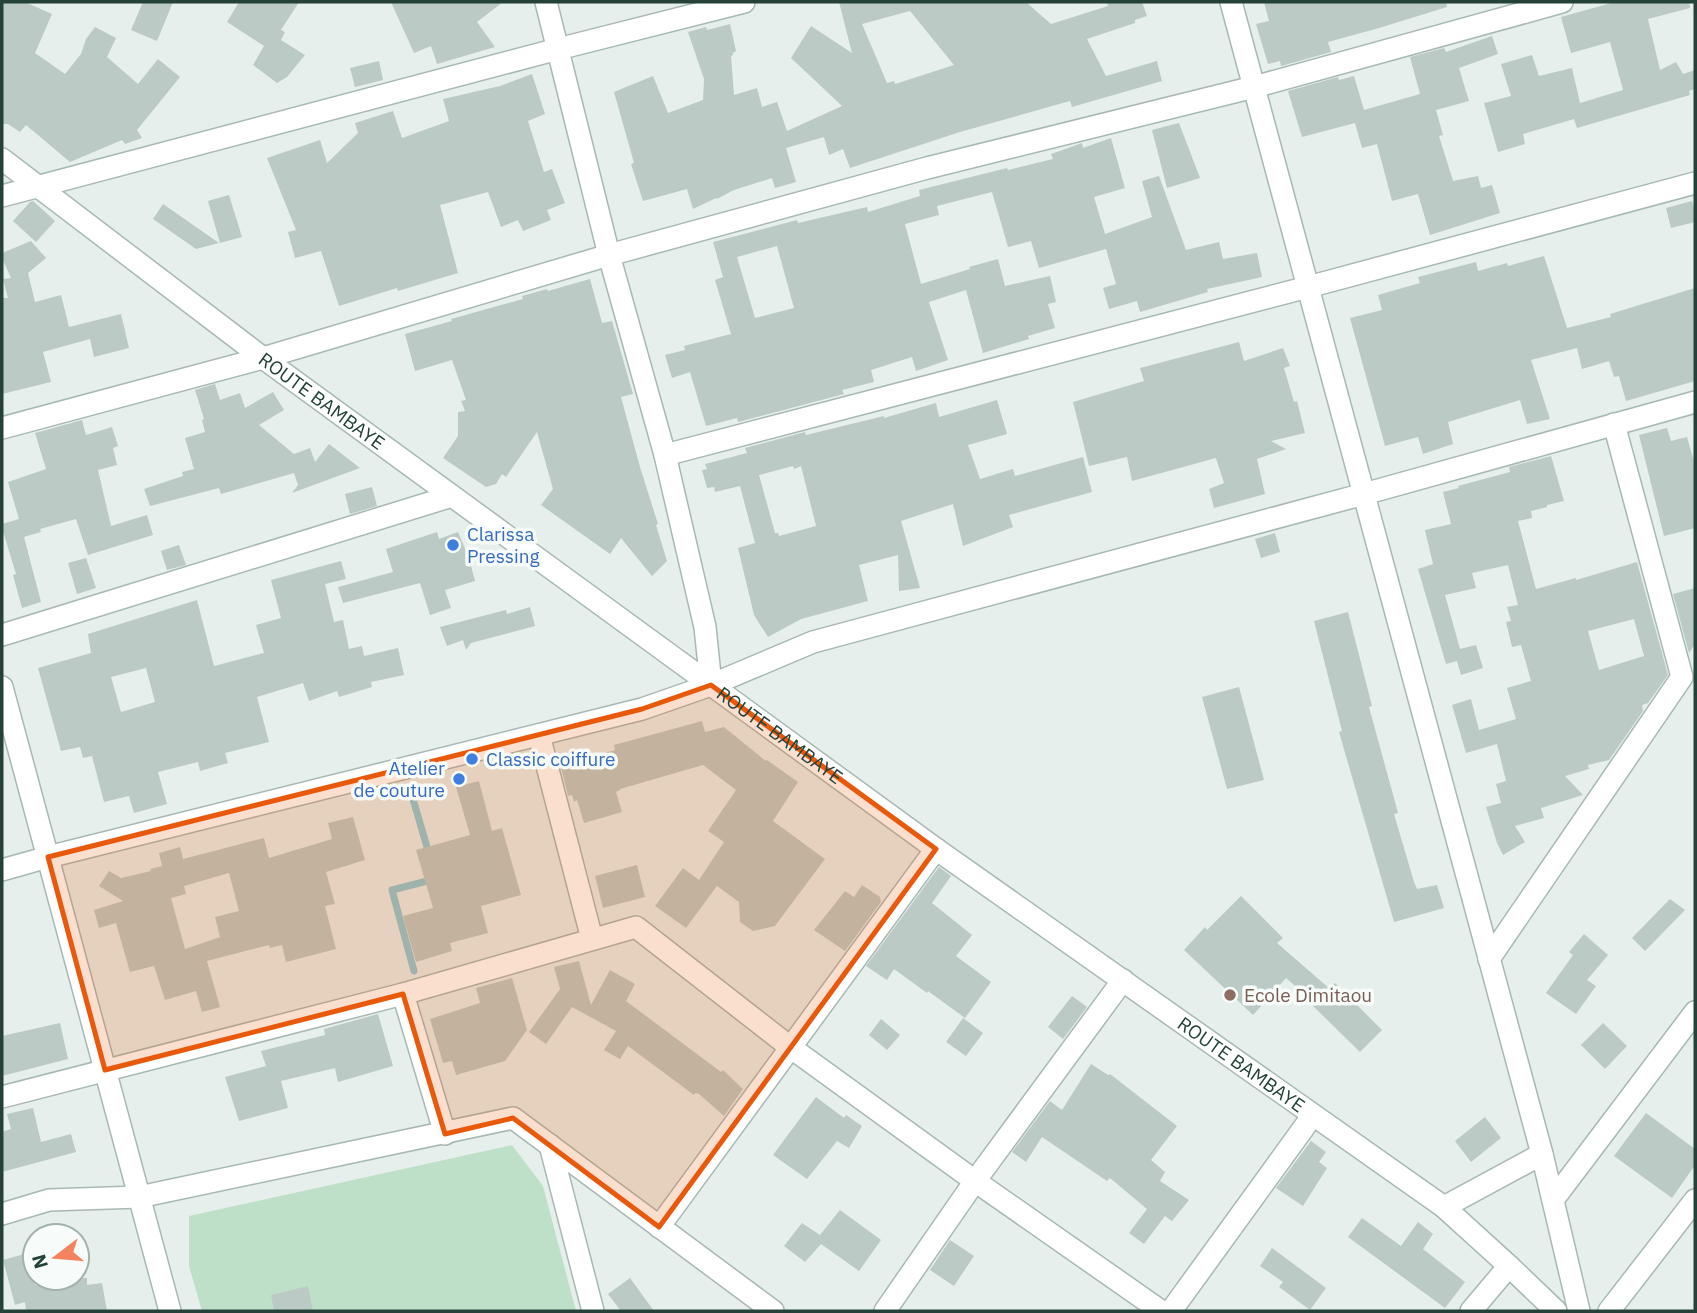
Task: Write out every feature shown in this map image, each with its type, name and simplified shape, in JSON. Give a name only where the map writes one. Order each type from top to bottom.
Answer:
[{"type":"street","points":[[546,2],[608,255],[665,455],[705,627],[711,685]]},
{"type":"street","points":[[2,197],[744,2]]},
{"type":"street","points":[[1231,2],[1542,1154],[1579,1311]]},
{"type":"street","points":[[2,428],[263,358],[608,255],[927,168],[1254,87],[1562,2]]},
{"type":"street","name":"ROUTE BAMBAYE","points":[[2,159],[263,358],[936,849],[1444,1207],[1556,1311]]},
{"type":"street","points":[[665,455],[1695,183]]},
{"type":"street","points":[[2,870],[642,709],[711,685],[814,642],[1695,402]]},
{"type":"street","points":[[1489,959],[1682,677],[1614,424]]},
{"type":"street","points":[[2,635],[452,496]]},
{"type":"street","points":[[2,687],[170,1311]]},
{"type":"street","points":[[539,735],[592,939]]},
{"type":"street","points":[[659,1227],[936,849]]},
{"type":"street","points":[[2,1097],[403,994],[636,927],[790,1047],[1161,1311]]},
{"type":"street","points":[[885,1311],[975,1181],[1123,981]]},
{"type":"street","points":[[403,994],[445,1134]]},
{"type":"street","points":[[1553,1200],[1695,1012]]},
{"type":"street","points":[[1171,1311],[1313,1115]]},
{"type":"street","points":[[2,1214],[49,1200],[139,1197],[513,1118],[772,1311]]},
{"type":"street","points":[[550,1145],[593,1311]]},
{"type":"street","points":[[1444,1207],[1542,1154]]},
{"type":"street","points":[[1608,1311],[1695,1200]]},
{"type":"street","points":[[1471,1311],[1509,1266]]},
{"type":"highlighted area","points":[[711,685],[936,849],[659,1227],[513,1118],[445,1134],[403,994],[105,1070],[48,857],[642,709]]},
{"type":"green space","points":[[512,1145],[543,1186],[576,1311],[202,1311],[189,1266],[189,1216]]},
{"type":"building","points":[[2,2],[25,2],[52,14],[35,53],[65,74],[81,54],[86,39],[95,27],[116,38],[107,57],[138,84],[158,59],[180,77],[137,130],[142,138],[125,144],[122,140],[70,162],[26,125],[20,132],[8,124],[2,124]]},
{"type":"building","points":[[143,2],[173,2],[157,41],[131,30]]},
{"type":"building","points":[[239,2],[299,2],[281,30],[285,32],[281,40],[305,55],[287,77],[277,83],[253,65],[264,46],[227,22]]},
{"type":"building","points":[[391,2],[503,2],[477,22],[495,47],[437,64],[431,46],[414,53]]},
{"type":"building","points":[[839,2],[1026,2],[1051,24],[1108,6],[1107,2],[1142,2],[1147,16],[1135,20],[1135,23],[1087,39],[1106,76],[1157,61],[1162,81],[1072,107],[1070,101],[960,132],[850,168],[843,149],[829,155],[824,137],[786,148],[796,182],[775,188],[772,178],[734,190],[693,209],[687,189],[643,201],[614,92],[653,76],[668,113],[703,100],[704,79],[688,32],[730,24],[736,51],[731,56],[734,95],[757,88],[762,107],[777,102],[787,131],[842,106],[791,58],[811,26],[852,53]],"holes":[[[910,11],[954,65],[895,84],[894,81],[887,83],[862,24]]]},
{"type":"building","points":[[1264,2],[1446,2],[1447,7],[1328,42],[1331,52],[1281,66],[1280,61],[1268,64],[1256,24],[1269,21]]},
{"type":"building","points":[[1615,2],[1689,2],[1690,8],[1648,19],[1660,70],[1676,62],[1683,74],[1695,70],[1695,89],[1689,91],[1690,95],[1577,128],[1574,119],[1523,134],[1525,144],[1498,152],[1484,103],[1511,96],[1501,64],[1532,55],[1539,76],[1572,68],[1580,103],[1623,90],[1610,42],[1571,53],[1561,17]]},
{"type":"building","points":[[1492,36],[1498,54],[1459,68],[1469,101],[1436,110],[1443,135],[1439,136],[1453,181],[1478,176],[1481,188],[1492,185],[1500,213],[1430,235],[1418,194],[1392,201],[1377,144],[1362,148],[1355,123],[1302,137],[1288,91],[1338,77],[1339,80],[1354,76],[1364,110],[1420,94],[1410,57],[1444,48],[1446,52]]},
{"type":"building","points":[[379,61],[383,80],[355,87],[350,68]]},
{"type":"building","points":[[532,74],[545,114],[528,121],[544,172],[552,169],[565,203],[547,210],[551,220],[523,231],[518,220],[501,227],[488,192],[440,205],[458,273],[339,306],[321,251],[295,258],[288,232],[296,230],[267,158],[320,140],[327,163],[358,133],[355,123],[393,111],[402,138],[449,121],[443,99],[500,86]]},
{"type":"building","points":[[1179,123],[1200,178],[1167,188],[1152,130]]},
{"type":"building","points":[[1111,138],[1125,188],[1094,197],[1105,234],[1152,217],[1142,181],[1159,176],[1186,250],[1219,242],[1223,259],[1257,253],[1262,277],[1207,289],[1208,292],[1140,312],[1137,301],[1109,309],[1103,288],[1116,284],[1106,249],[1039,268],[1031,241],[1008,247],[992,192],[937,206],[939,215],[905,224],[921,284],[998,259],[1005,286],[1050,276],[1056,302],[1048,304],[1055,328],[983,353],[966,290],[929,302],[948,360],[916,371],[912,357],[871,370],[874,382],[842,390],[844,394],[738,422],[737,418],[706,426],[690,372],[672,378],[665,355],[685,350],[684,346],[731,334],[715,280],[723,277],[713,242],[797,220],[798,223],[867,207],[868,212],[920,196],[919,190],[1053,159],[1051,154],[1082,143],[1083,148]],"holes":[[[777,246],[794,308],[755,318],[737,257]]]},
{"type":"building","points":[[229,195],[242,237],[220,243],[208,201]]},
{"type":"building","points":[[33,201],[55,221],[36,242],[13,221]]},
{"type":"building","points":[[1692,201],[1695,222],[1671,228],[1666,208]]},
{"type":"building","points":[[163,204],[219,243],[196,249],[153,219]]},
{"type":"building","points":[[31,241],[46,258],[28,273],[35,302],[61,295],[69,327],[121,314],[129,348],[94,357],[90,339],[43,352],[51,382],[2,394],[2,298],[8,298],[3,279],[11,278],[2,253]]},
{"type":"building","points":[[1544,256],[1567,328],[1611,317],[1610,314],[1695,288],[1695,381],[1626,401],[1619,376],[1614,377],[1609,361],[1582,369],[1577,348],[1531,360],[1550,419],[1527,424],[1520,400],[1448,422],[1453,444],[1423,454],[1418,437],[1385,446],[1350,318],[1382,310],[1378,295],[1420,283],[1418,277],[1476,262],[1478,271]]},
{"type":"building","points":[[590,279],[602,323],[612,321],[633,394],[621,397],[667,561],[652,576],[621,538],[610,554],[541,505],[553,489],[537,432],[506,477],[502,474],[496,484],[486,487],[443,458],[458,436],[458,412],[465,411],[461,401],[466,400],[452,360],[415,371],[405,334],[523,299],[522,296]]},
{"type":"building","points":[[1239,342],[1244,361],[1283,348],[1290,366],[1284,368],[1294,402],[1297,401],[1305,433],[1271,441],[1286,449],[1257,459],[1265,494],[1214,508],[1209,489],[1224,483],[1216,458],[1132,481],[1127,457],[1089,466],[1073,402],[1144,381],[1140,368]]},
{"type":"building","points":[[215,384],[220,400],[240,393],[245,408],[273,392],[284,410],[259,425],[294,454],[310,448],[315,462],[329,444],[360,468],[292,493],[298,485],[294,473],[221,494],[219,488],[150,506],[144,489],[183,476],[182,472],[194,469],[185,438],[205,432],[195,390]]},
{"type":"building","points":[[997,400],[1007,434],[968,445],[980,479],[1013,469],[1015,476],[1083,457],[1092,492],[1009,515],[1013,527],[963,546],[953,504],[901,521],[920,588],[899,591],[898,555],[859,565],[868,601],[801,619],[768,637],[754,615],[738,548],[755,543],[740,486],[715,492],[714,487],[707,488],[702,470],[707,469],[705,464],[747,453],[745,448],[805,432],[806,435],[884,418],[936,403],[939,417]],"holes":[[[793,466],[794,469],[801,466],[816,526],[779,536],[775,533],[759,475]]]},
{"type":"building","points":[[82,420],[86,435],[112,427],[118,446],[113,448],[117,465],[98,470],[111,526],[147,515],[153,535],[88,555],[76,519],[40,529],[41,532],[24,537],[41,602],[22,608],[13,575],[16,574],[2,528],[2,524],[19,519],[8,482],[46,469],[35,433]]},
{"type":"building","points":[[1667,428],[1671,441],[1687,437],[1695,465],[1695,528],[1664,536],[1639,435]]},
{"type":"building","points":[[1551,456],[1564,501],[1531,511],[1532,518],[1518,521],[1536,589],[1637,562],[1668,675],[1648,703],[1642,705],[1643,711],[1609,760],[1588,765],[1589,769],[1565,776],[1583,795],[1541,808],[1544,818],[1515,826],[1525,842],[1503,855],[1486,807],[1501,803],[1496,784],[1506,781],[1497,744],[1466,753],[1452,705],[1471,699],[1479,730],[1516,719],[1507,688],[1531,681],[1521,645],[1512,647],[1506,622],[1511,621],[1507,607],[1518,605],[1508,565],[1472,573],[1476,588],[1445,595],[1460,649],[1476,645],[1483,668],[1461,675],[1457,661],[1446,664],[1418,569],[1433,564],[1425,530],[1451,524],[1443,492],[1510,472],[1509,467]],"holes":[[[1634,619],[1644,656],[1599,670],[1588,631]]]},
{"type":"building","points":[[372,487],[377,506],[350,514],[345,494]]},
{"type":"building","points":[[437,532],[439,539],[458,532],[475,581],[445,590],[451,608],[430,615],[420,583],[343,603],[338,587],[393,572],[386,549]]},
{"type":"building","points":[[1275,533],[1280,552],[1261,558],[1255,539]]},
{"type":"building","points":[[179,545],[186,565],[167,570],[161,551]]},
{"type":"building","points":[[86,558],[96,588],[77,594],[68,563]]},
{"type":"building","points":[[341,561],[346,579],[325,584],[334,622],[343,620],[349,649],[362,646],[364,656],[398,648],[404,675],[371,682],[372,687],[339,697],[337,691],[309,701],[303,683],[257,697],[269,742],[225,753],[228,763],[200,771],[198,762],[158,772],[167,804],[134,813],[129,796],[104,802],[92,756],[83,758],[80,747],[61,751],[38,668],[91,653],[88,634],[197,600],[214,666],[264,653],[256,625],[281,618],[271,580]],"holes":[[[146,668],[155,702],[121,712],[111,677]]]},
{"type":"building","points":[[1695,588],[1695,644],[1689,653],[1673,594]]},
{"type":"building","points":[[530,607],[535,626],[471,643],[466,650],[463,640],[447,646],[440,627],[506,610],[507,614]]},
{"type":"building","points":[[1348,612],[1372,706],[1369,707],[1398,813],[1394,814],[1414,882],[1417,889],[1437,885],[1444,908],[1394,922],[1339,732],[1342,731],[1314,621]]},
{"type":"building","points":[[1239,687],[1264,780],[1227,789],[1202,697]]},
{"type":"building","points":[[702,721],[705,732],[724,727],[766,761],[798,782],[773,821],[825,859],[775,926],[753,931],[740,922],[739,902],[717,886],[686,928],[655,906],[683,868],[699,880],[724,842],[708,831],[736,790],[703,765],[620,789],[616,792],[622,812],[584,823],[577,800],[574,802],[572,795],[568,796],[561,767],[564,765],[615,750],[614,745]]},
{"type":"building","points":[[479,781],[492,831],[502,828],[521,895],[481,906],[488,933],[450,943],[452,951],[416,962],[403,916],[433,908],[416,850],[470,835],[456,787]]},
{"type":"building","points":[[353,817],[365,860],[326,872],[335,904],[325,906],[336,949],[286,962],[282,945],[270,948],[269,945],[207,961],[220,1007],[202,1012],[196,991],[165,1000],[154,966],[130,972],[116,923],[99,928],[94,910],[123,901],[99,886],[109,871],[121,878],[162,866],[159,853],[180,847],[183,859],[264,838],[269,858],[332,839],[328,823]],"holes":[[[229,873],[239,911],[215,917],[220,937],[185,949],[171,898],[186,894],[184,886]]]},
{"type":"building","points":[[637,865],[645,897],[603,908],[595,876]]},
{"type":"building","points":[[939,867],[951,876],[932,903],[972,935],[956,956],[991,982],[965,1018],[894,969],[887,980],[866,966]]},
{"type":"building","points":[[862,885],[880,897],[881,902],[845,951],[814,930],[845,891],[854,897]]},
{"type":"building","points":[[1241,896],[1283,938],[1277,943],[1330,989],[1335,983],[1382,1030],[1360,1052],[1313,1006],[1315,1003],[1286,978],[1253,1015],[1184,950],[1205,927],[1207,930]]},
{"type":"building","points":[[1670,899],[1685,910],[1645,951],[1632,938]]},
{"type":"building","points":[[1584,934],[1608,955],[1587,980],[1596,986],[1576,1014],[1546,993],[1573,955],[1569,952]]},
{"type":"building","points":[[579,961],[591,1005],[610,970],[635,984],[626,1001],[721,1072],[723,1070],[743,1089],[724,1116],[699,1094],[694,1095],[628,1046],[620,1059],[604,1050],[616,1031],[572,1007],[546,1044],[529,1032],[560,989],[554,967]]},
{"type":"building","points":[[512,978],[527,1030],[505,1061],[456,1075],[452,1061],[443,1063],[430,1019],[480,1003],[476,988]]},
{"type":"building","points":[[1072,996],[1087,1007],[1063,1039],[1048,1027]]},
{"type":"building","points":[[378,1014],[393,1066],[338,1082],[335,1068],[281,1081],[288,1108],[239,1121],[225,1077],[266,1066],[261,1051],[325,1035],[324,1029]]},
{"type":"building","points":[[963,1018],[983,1033],[966,1056],[946,1042]]},
{"type":"building","points":[[881,1019],[900,1035],[887,1050],[869,1035]]},
{"type":"building","points":[[60,1023],[68,1059],[2,1076],[2,1036]]},
{"type":"building","points":[[1603,1023],[1627,1046],[1605,1069],[1581,1045]]},
{"type":"building","points":[[1091,1064],[1110,1074],[1177,1126],[1151,1160],[1165,1172],[1160,1181],[1189,1200],[1172,1221],[1165,1216],[1144,1244],[1129,1233],[1147,1209],[1110,1178],[1107,1181],[1042,1137],[1026,1162],[1012,1152],[1050,1101],[1062,1110]]},
{"type":"building","points":[[816,1097],[844,1118],[846,1115],[862,1126],[849,1148],[837,1141],[807,1179],[773,1155]]},
{"type":"building","points":[[33,1108],[41,1142],[71,1134],[76,1152],[2,1172],[2,1132],[11,1129],[7,1114]]},
{"type":"building","points":[[1646,1113],[1695,1149],[1695,1165],[1672,1198],[1614,1156]]},
{"type":"building","points":[[1485,1117],[1501,1138],[1471,1162],[1455,1141]]},
{"type":"building","points":[[1311,1141],[1326,1152],[1319,1162],[1327,1168],[1303,1206],[1276,1188]]},
{"type":"building","points":[[840,1210],[881,1240],[859,1271],[821,1244],[805,1262],[784,1246],[802,1223],[820,1235]]},
{"type":"building","points":[[1362,1218],[1401,1246],[1418,1222],[1433,1234],[1423,1249],[1465,1282],[1445,1308],[1348,1237]]},
{"type":"building","points":[[950,1240],[974,1256],[954,1286],[930,1270]]},
{"type":"building","points":[[1272,1248],[1326,1288],[1310,1310],[1279,1287],[1283,1282],[1260,1266]]},
{"type":"building","points":[[21,1255],[21,1292],[91,1292],[91,1284],[102,1283],[107,1311],[26,1311],[25,1302],[15,1305],[3,1260]]},
{"type":"building","points":[[630,1278],[654,1311],[621,1311],[608,1294]]},
{"type":"building","points":[[308,1286],[313,1311],[274,1311],[271,1295]]},
{"type":"waterway","points":[[413,799],[427,847]]},
{"type":"waterway","points":[[414,971],[392,890],[435,879]]},
{"type":"place","name":"Clarissa Pressing","points":[[453,545]]},
{"type":"place","name":"Classic coiffure","points":[[472,759]]},
{"type":"place","name":"Atelier de couture","points":[[459,779]]},
{"type":"place","name":"Ecole Dimitaou","points":[[1230,995]]}]
